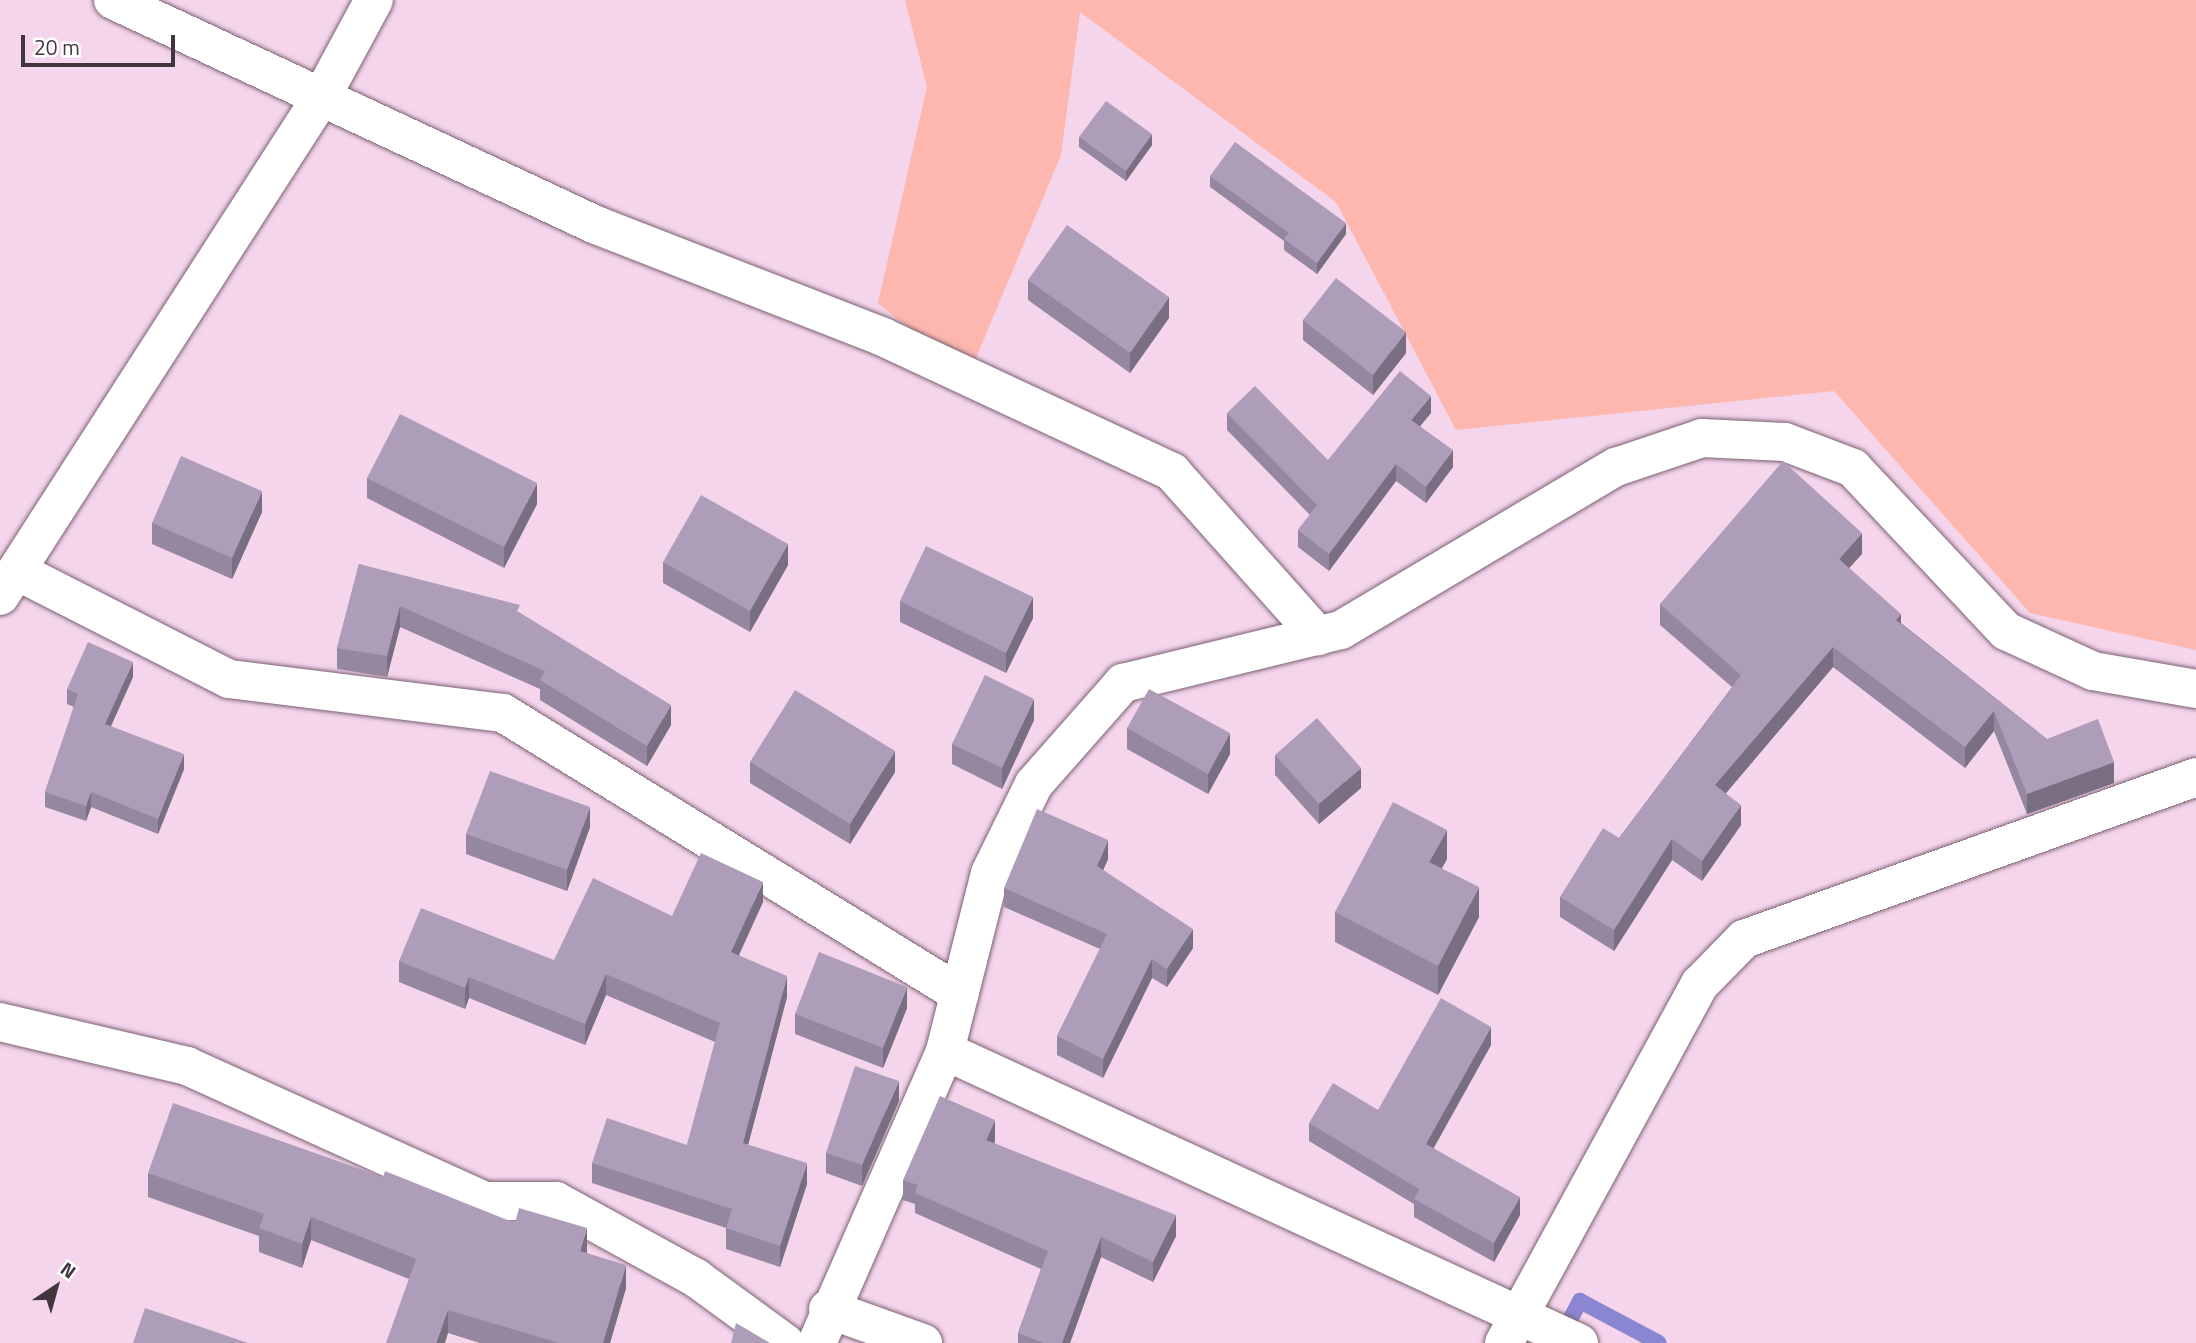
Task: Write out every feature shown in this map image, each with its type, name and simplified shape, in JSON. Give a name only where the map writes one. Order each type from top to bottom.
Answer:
[{"type":"street","points":[[113,0],[596,225],[883,337],[1172,472],[1318,636]]},
{"type":"street","points":[[374,0],[322,96],[8,583],[229,679],[503,713],[575,751],[960,994]]},
{"type":"street","points":[[923,1343],[822,1326],[945,1051],[990,873],[1034,784],[1123,683],[1341,630],[1616,467],[1702,438],[1785,442],[1853,468],[2006,631],[2092,671],[2196,689]]},
{"type":"street","points":[[1512,1327],[1700,984],[1744,939],[2196,777]]},
{"type":"street","points":[[0,1022],[187,1066],[484,1201],[556,1201],[696,1278],[785,1343]]},
{"type":"street","points":[[945,1051],[1512,1327],[1579,1343]]},
{"type":"shaded area","points":[[905,0],[2196,0],[2196,650],[2030,613],[1834,391],[1456,430],[1336,202],[1080,12],[1061,155],[968,377],[878,303],[927,87]]},
{"type":"building","points":[[1106,101],[1152,134],[1126,171],[1079,137]]},
{"type":"building","points":[[1235,142],[1346,223],[1317,263],[1284,239],[1289,233],[1210,176]]},
{"type":"building","points":[[1067,225],[1169,297],[1130,353],[1028,280]]},
{"type":"building","points":[[1336,278],[1406,332],[1373,375],[1303,320]]},
{"type":"building","points":[[1400,371],[1431,396],[1411,420],[1453,450],[1426,487],[1396,464],[1329,554],[1298,530],[1317,505],[1227,413],[1255,386],[1328,460]]},
{"type":"building","points":[[400,414],[537,483],[504,547],[367,478]]},
{"type":"building","points":[[181,456],[262,491],[232,558],[152,523]]},
{"type":"building","points":[[1783,461],[1862,533],[1839,559],[1901,614],[1896,620],[2047,739],[2098,719],[2114,762],[2027,794],[1994,711],[1965,747],[1833,647],[1715,785],[1741,805],[1702,861],[1672,839],[1614,930],[1560,897],[1603,828],[1619,838],[1741,675],[1660,604]]},
{"type":"building","points":[[701,495],[788,544],[750,611],[663,562]]},
{"type":"building","points":[[926,546],[1033,597],[1006,653],[900,601]]},
{"type":"building","points":[[359,564],[520,605],[517,611],[671,705],[647,746],[540,680],[545,671],[400,606],[387,656],[337,648]]},
{"type":"building","points":[[88,642],[133,662],[105,724],[184,754],[158,819],[91,792],[86,806],[45,792],[78,694],[67,689]]},
{"type":"building","points":[[985,675],[1034,699],[1002,768],[952,744]]},
{"type":"building","points":[[1149,689],[1230,733],[1208,774],[1127,728]]},
{"type":"building","points":[[795,690],[895,751],[850,824],[750,762]]},
{"type":"building","points":[[1317,718],[1361,768],[1319,804],[1275,755]]},
{"type":"building","points":[[490,771],[590,807],[567,870],[466,834]]},
{"type":"building","points":[[1393,802],[1447,830],[1429,862],[1479,887],[1438,966],[1335,912]]},
{"type":"building","points":[[1037,809],[1108,840],[1097,866],[1193,929],[1167,969],[1152,959],[1103,1059],[1057,1036],[1107,934],[1004,888]]},
{"type":"building","points":[[701,853],[763,882],[731,952],[787,976],[743,1143],[807,1163],[780,1246],[726,1228],[732,1209],[592,1163],[607,1118],[687,1145],[720,1023],[606,974],[585,1024],[469,977],[465,988],[399,961],[421,908],[554,960],[593,878],[672,916]]},
{"type":"building","points":[[819,952],[907,987],[883,1048],[795,1014]]},
{"type":"building","points":[[1441,998],[1491,1027],[1426,1144],[1520,1197],[1494,1243],[1414,1199],[1419,1189],[1309,1123],[1333,1083],[1378,1110]]},
{"type":"building","points":[[855,1066],[899,1081],[862,1165],[826,1153]]},
{"type":"building","points":[[940,1096],[995,1120],[986,1140],[1176,1215],[1153,1262],[1101,1237],[1062,1343],[1044,1343],[1018,1333],[1048,1251],[915,1193],[918,1185],[903,1180]]},
{"type":"building","points":[[173,1103],[383,1177],[385,1171],[515,1223],[519,1208],[587,1228],[580,1251],[626,1265],[603,1343],[559,1343],[448,1310],[436,1343],[386,1343],[416,1259],[311,1217],[302,1244],[259,1228],[264,1214],[148,1173]]},
{"type":"building","points":[[145,1308],[248,1343],[133,1343]]},
{"type":"building","points":[[736,1323],[770,1343],[731,1343]]},
{"type":"waterway","points":[[1561,1337],[1580,1301],[1659,1343]]}]
